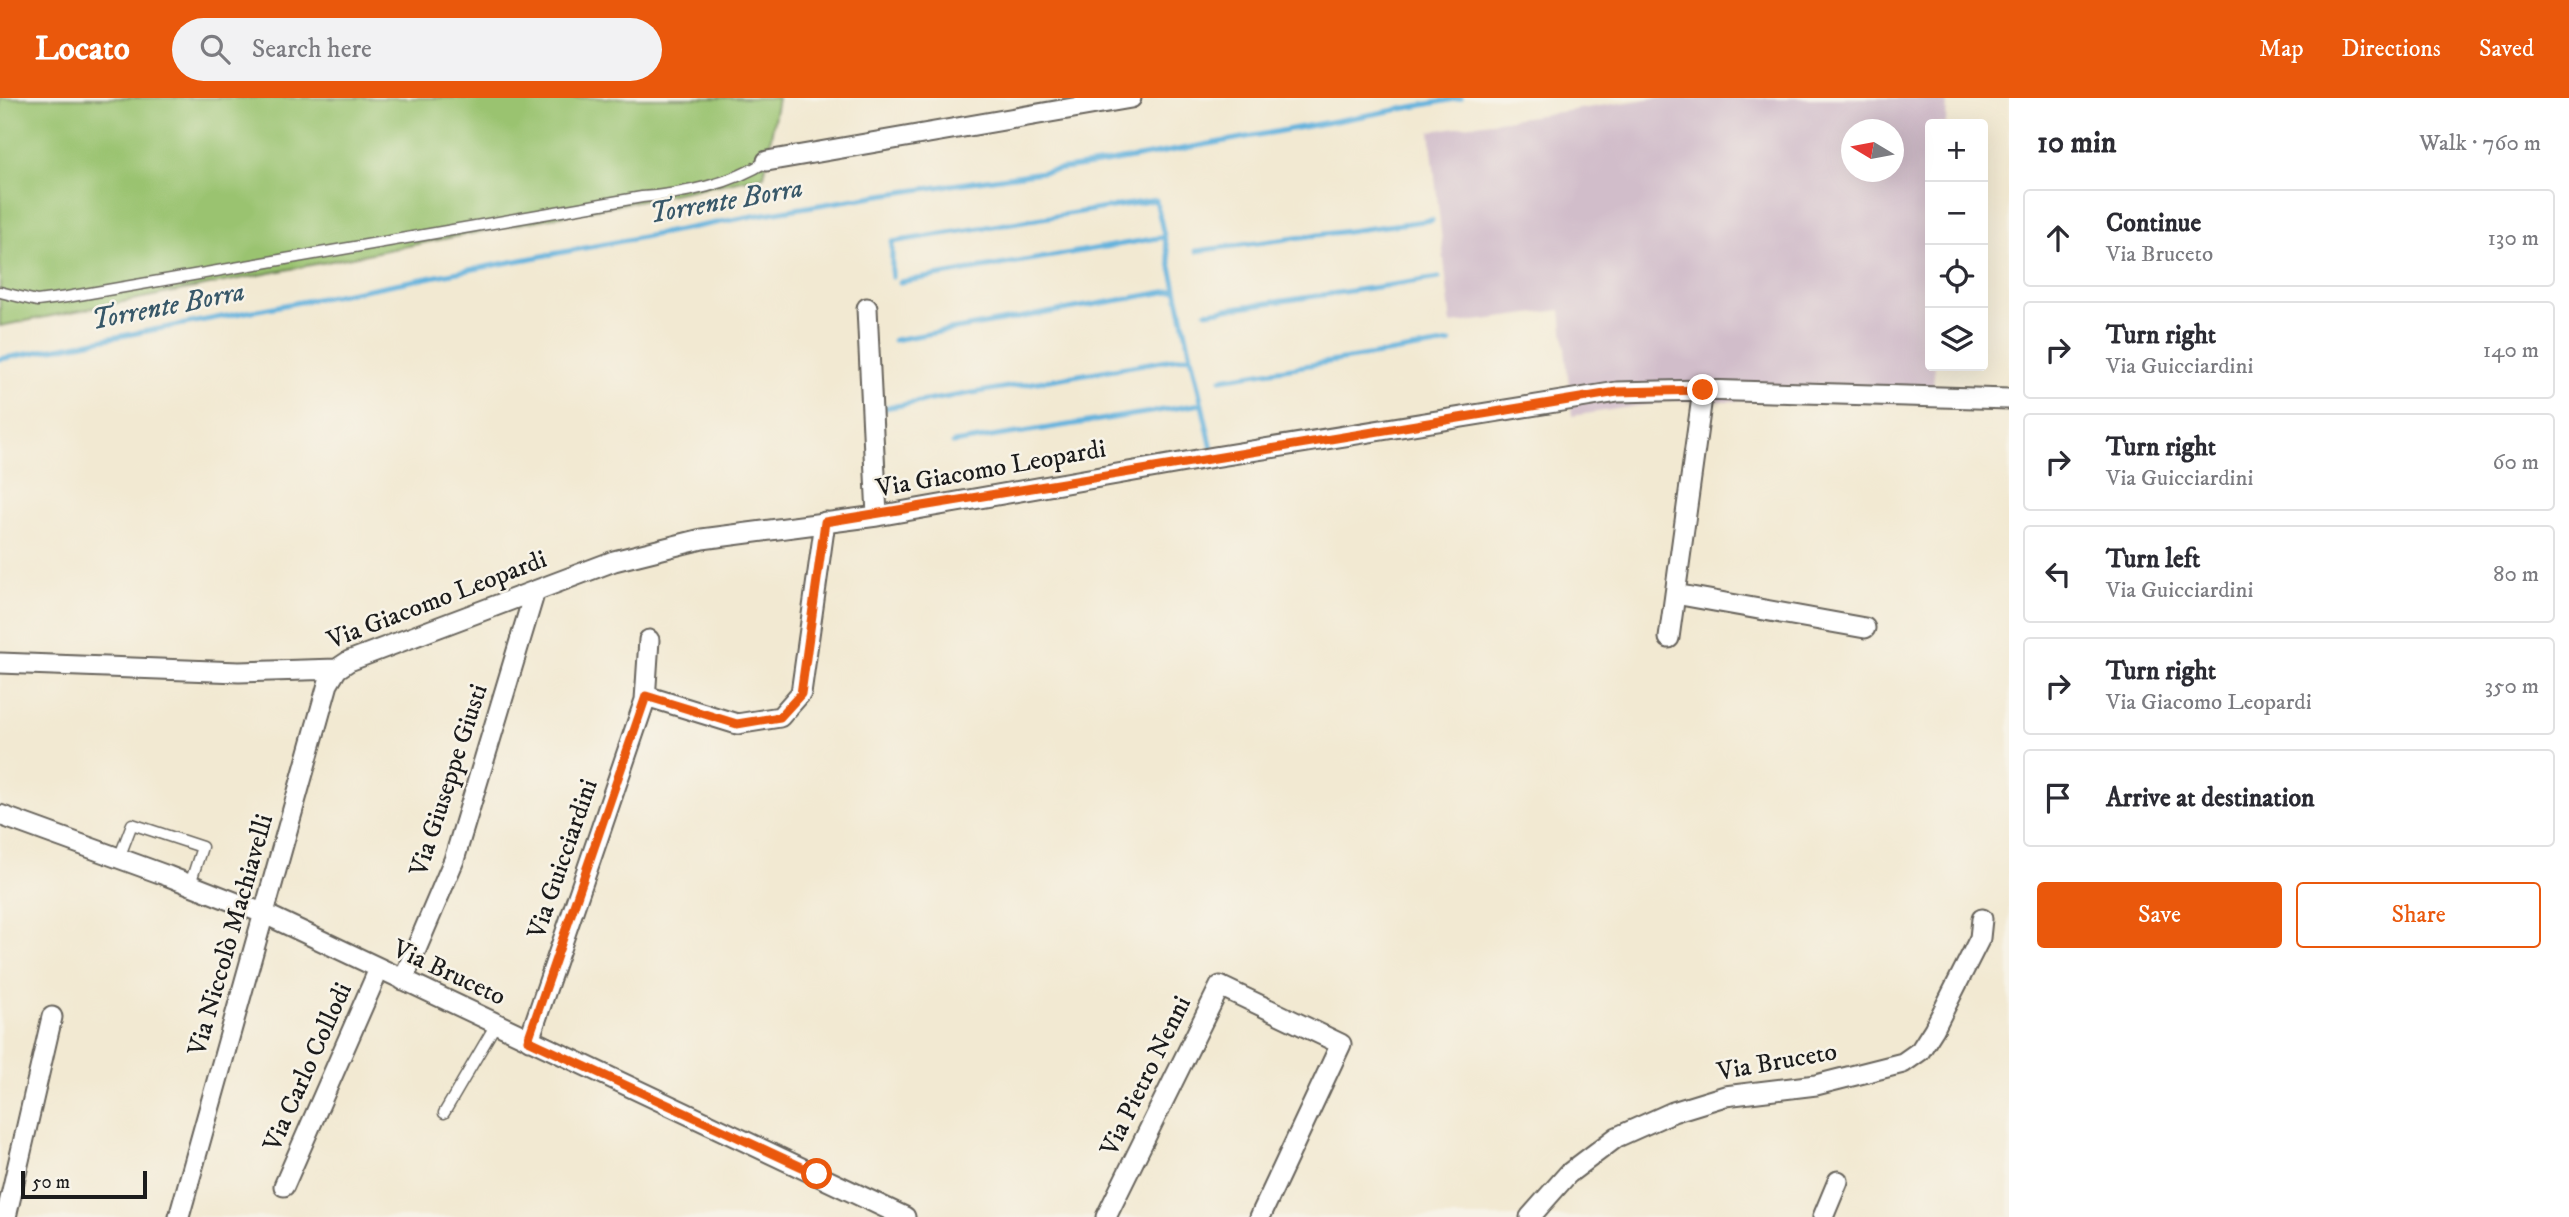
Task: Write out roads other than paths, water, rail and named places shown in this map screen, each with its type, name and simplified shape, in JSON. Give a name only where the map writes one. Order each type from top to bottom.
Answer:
[{"type":"street","points":[[767,161],[1131,98]]},
{"type":"street","points":[[867,307],[877,516]]},
{"type":"street","points":[[1669,638],[1703,390]]},
{"type":"street","name":"Via Giacomo Leopardi","points":[[0,663],[239,672],[337,669],[349,661],[614,561],[702,539],[877,516],[1214,457],[1617,392],[1703,390],[2009,399]]},
{"type":"street","points":[[646,696],[737,724],[780,717],[801,694],[825,522]]},
{"type":"street","name":"Via Giuseppe Giusti","points":[[403,980],[454,860],[535,592]]},
{"type":"street","points":[[1675,594],[1865,628]]},
{"type":"street","name":"Via Guicciardini","points":[[528,1040],[646,696],[649,640]]},
{"type":"street","name":"Via Niccolò Machiavelli","points":[[179,1217],[328,684],[337,669]]},
{"type":"street","name":"Via Bruceto","points":[[0,815],[265,914],[905,1217]]},
{"type":"street","name":"Via Bruceto","points":[[1530,1217],[1567,1174],[1617,1137],[1673,1112],[1725,1096],[1816,1085],[1903,1063],[1920,1051],[1934,1030],[1980,939],[1982,919]]},
{"type":"street","name":"Via Carlo Collodi","points":[[284,1186],[379,969]]},
{"type":"street","name":"Via Pietro Nenni","points":[[1106,1217],[1220,986],[1341,1044],[1261,1217]]},
{"type":"street","points":[[6,1217],[52,1017]]},
{"type":"street","points":[[1823,1217],[1838,1181]]},
{"type":"lane","points":[[0,292],[37,301],[67,297],[642,197],[668,195],[747,174],[767,161]]},
{"type":"lane","points":[[119,858],[132,824],[202,847],[190,884]]},
{"type":"lane","points":[[444,1113],[496,1024]]},
{"type":"waterway","name":"Torrente Borra","points":[[0,359],[758,215],[1105,163],[1461,98]]},
{"type":"waterway","points":[[892,277],[892,242],[1156,200],[1212,449]]},
{"type":"waterway","points":[[1196,251],[1432,220]]},
{"type":"waterway","points":[[900,282],[1164,237]]},
{"type":"waterway","points":[[1206,312],[1439,278]]},
{"type":"waterway","points":[[894,340],[1176,290]]},
{"type":"waterway","points":[[1221,379],[1450,343]]},
{"type":"waterway","points":[[884,408],[1191,356]]},
{"type":"waterway","points":[[953,443],[1202,404]]}]
